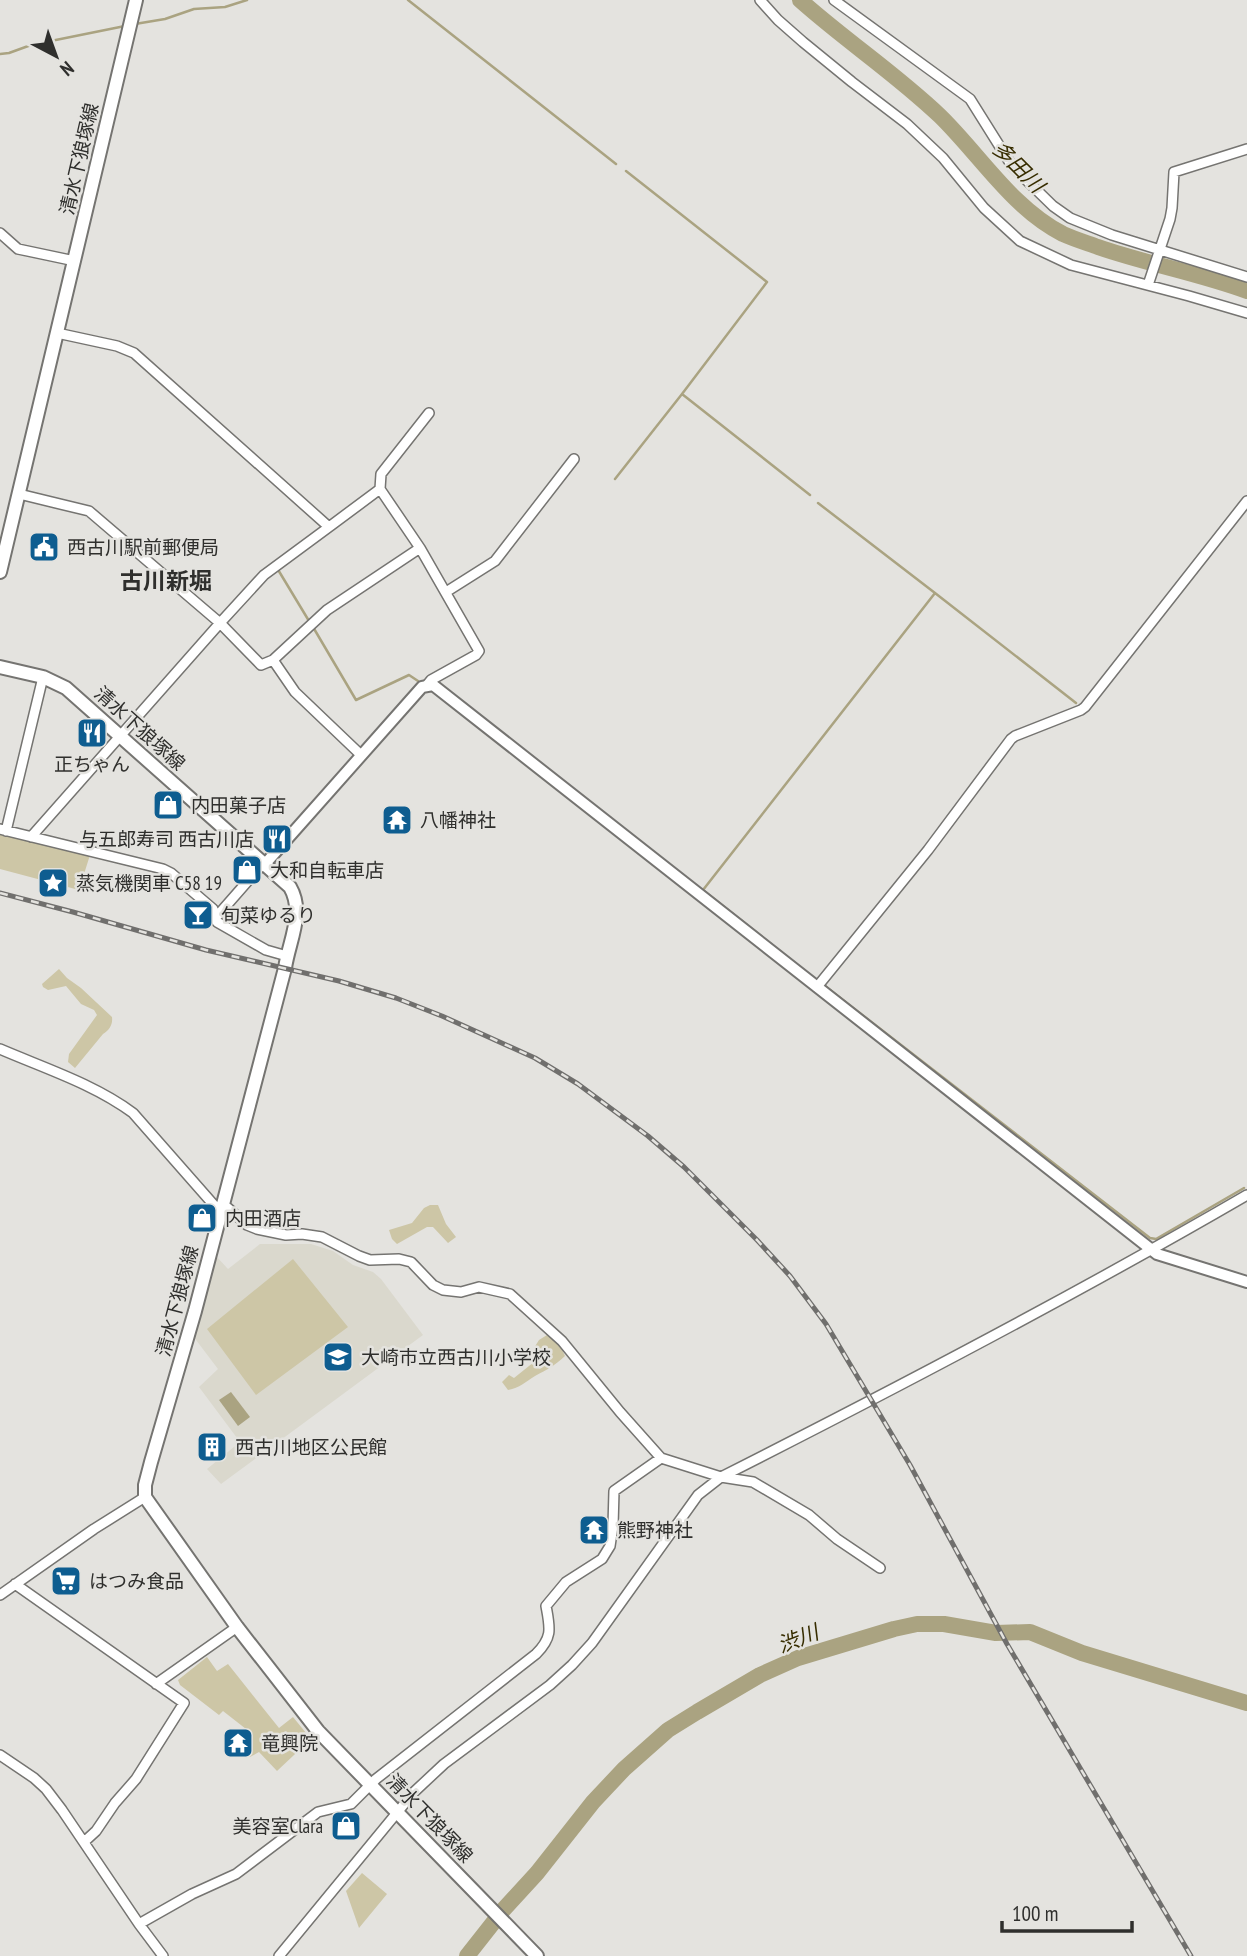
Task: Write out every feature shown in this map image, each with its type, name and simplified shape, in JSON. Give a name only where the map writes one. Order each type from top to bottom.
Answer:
[{"type":"main road","name":"清水下狼塚線","points":[[0,572],[136,0]]},
{"type":"main road","name":"清水下狼塚線","points":[[0,667],[43,677],[66,688],[290,887],[296,900],[297,918],[195,1311],[151,1462],[145,1497],[237,1627],[318,1731],[537,1956]]},
{"type":"street","points":[[760,0],[803,42],[907,124],[943,158],[984,208],[1020,241],[1071,265],[1149,283],[1247,313]]},
{"type":"street","points":[[834,0],[970,99],[1012,166],[1053,206],[1070,218],[1160,253],[1247,277]]},
{"type":"street","points":[[1149,283],[1172,208],[1174,172],[1247,149]]},
{"type":"street","points":[[0,233],[18,248],[75,261]]},
{"type":"street","points":[[57,333],[117,345],[134,353],[329,527]]},
{"type":"street","points":[[427,685],[479,651],[420,548],[380,489],[381,474],[429,413]]},
{"type":"street","points":[[446,592],[495,561],[574,459]]},
{"type":"street","points":[[31,836],[264,575],[380,489]]},
{"type":"street","points":[[19,494],[89,511],[220,623],[261,665],[272,660],[327,611],[420,548]]},
{"type":"street","points":[[817,987],[928,850],[1011,739],[1085,707],[1247,501]]},
{"type":"street","points":[[272,660],[295,692],[361,755]]},
{"type":"street","points":[[43,677],[3,830],[163,869],[213,909],[217,922],[266,950],[287,956]]},
{"type":"street","points":[[215,916],[265,864],[422,687],[433,685],[1157,1254],[1247,1282]]},
{"type":"street","points":[[0,1049],[79,1083],[133,1113],[221,1210],[228,1208],[257,1230],[322,1237],[370,1260],[398,1259],[411,1262],[433,1285],[443,1290],[461,1292],[479,1287],[510,1293],[562,1341],[661,1458],[722,1477],[753,1482],[809,1515],[837,1539],[880,1569]]},
{"type":"street","points":[[279,1956],[396,1812],[443,1764],[550,1685],[592,1643],[698,1495],[722,1477],[854,1410],[1152,1250],[1247,1195]]},
{"type":"street","points":[[139,1924],[192,1894],[236,1874],[318,1812],[351,1804],[376,1779],[494,1689],[547,1644],[550,1627],[546,1606],[566,1582],[602,1559],[610,1546],[614,1491],[661,1458]]},
{"type":"street","points":[[0,1595],[145,1497]]},
{"type":"street","points":[[15,1584],[184,1703],[136,1779],[84,1842]]},
{"type":"street","points":[[156,1684],[237,1627]]},
{"type":"street","points":[[0,1755],[46,1789],[163,1956]]},
{"type":"shaded area","points":[[0,833],[90,855],[79,890],[0,869]]},
{"type":"shaded area","points":[[59,969],[112,1017],[109,1029],[75,1068],[68,1062],[69,1054],[97,1015],[94,1010],[81,1004],[66,986],[48,990],[43,987],[42,984]]},
{"type":"shaded area","points":[[438,1205],[446,1224],[456,1237],[448,1243],[433,1227],[427,1227],[397,1244],[389,1230],[412,1223],[424,1208]]},
{"type":"shaded area","points":[[260,1244],[311,1244],[333,1251],[353,1265],[373,1272],[423,1335],[221,1484],[207,1469],[240,1442],[199,1387],[218,1369],[193,1336],[216,1256],[228,1269]]},
{"type":"shaded area","points":[[293,1259],[348,1327],[256,1395],[207,1329]]},
{"type":"shaded area","points":[[547,1335],[559,1343],[565,1356],[522,1385],[508,1390],[502,1382],[509,1375],[514,1378],[539,1358],[534,1348],[539,1340]]},
{"type":"shaded area","points":[[231,1392],[250,1417],[238,1426],[219,1400]]},
{"type":"shaded area","points":[[207,1657],[217,1671],[228,1664],[279,1728],[293,1717],[311,1739],[277,1771],[259,1752],[250,1757],[238,1750],[248,1736],[246,1729],[223,1711],[219,1715],[180,1685],[178,1680]]},
{"type":"shaded area","points":[[362,1873],[387,1894],[359,1928],[346,1891]]},
{"type":"waterway","points":[[135,24],[165,19],[194,9],[225,7],[247,0]]},
{"type":"waterway","points":[[408,0],[616,164]]},
{"type":"waterway","name":"多田川","points":[[800,0],[940,116],[1012,196],[1045,223],[1063,234],[1098,247],[1247,291]]},
{"type":"waterway","points":[[0,54],[125,26]]},
{"type":"waterway","points":[[626,171],[767,282],[682,394],[810,495]]},
{"type":"waterway","points":[[615,479],[682,394]]},
{"type":"waterway","points":[[810,975],[703,890],[935,593],[818,503]]},
{"type":"waterway","points":[[277,568],[309,621]]},
{"type":"waterway","points":[[935,593],[1076,703]]},
{"type":"waterway","points":[[313,627],[356,700],[409,675],[418,681]]},
{"type":"waterway","points":[[825,986],[1150,1238],[1156,1239],[1244,1188]]},
{"type":"waterway","name":"渋川","points":[[467,1956],[593,1802],[624,1769],[668,1730],[760,1675],[798,1658],[917,1624],[944,1624],[996,1633],[1030,1632],[1082,1653],[1247,1703]]},
{"type":"railway","points":[[0,893],[206,950],[339,981],[396,998],[442,1016],[535,1058],[578,1084],[648,1136],[684,1167],[790,1276],[826,1324],[910,1465],[1007,1644],[1191,1956]]},
{"type":"place","name":"西古川駅前郵便局","points":[[44,547]]},
{"type":"place","name":"正ちゃん","points":[[92,733]]},
{"type":"place","name":"内田菓子店","points":[[168,805]]},
{"type":"place","name":"八幡神社","points":[[397,820]]},
{"type":"place","name":"与五郎寿司 西古川店","points":[[277,839]]},
{"type":"place","name":"大和自転車店","points":[[247,870]]},
{"type":"place","name":"蒸気機関車 C58 19","points":[[53,883]]},
{"type":"place","name":"旬菜ゆるり","points":[[198,915]]},
{"type":"place","name":"内田酒店","points":[[202,1218]]},
{"type":"place","name":"大崎市立西古川小学校","points":[[338,1357]]},
{"type":"place","name":"西古川地区公民館","points":[[212,1447]]},
{"type":"place","name":"熊野神社","points":[[594,1530]]},
{"type":"place","name":"はつみ食品","points":[[66,1581]]},
{"type":"place","name":"竜興院","points":[[238,1743]]},
{"type":"place","name":"美容室Clara","points":[[346,1826]]},
{"type":"district","name":"古川新堀","points":[[166,581]]}]
